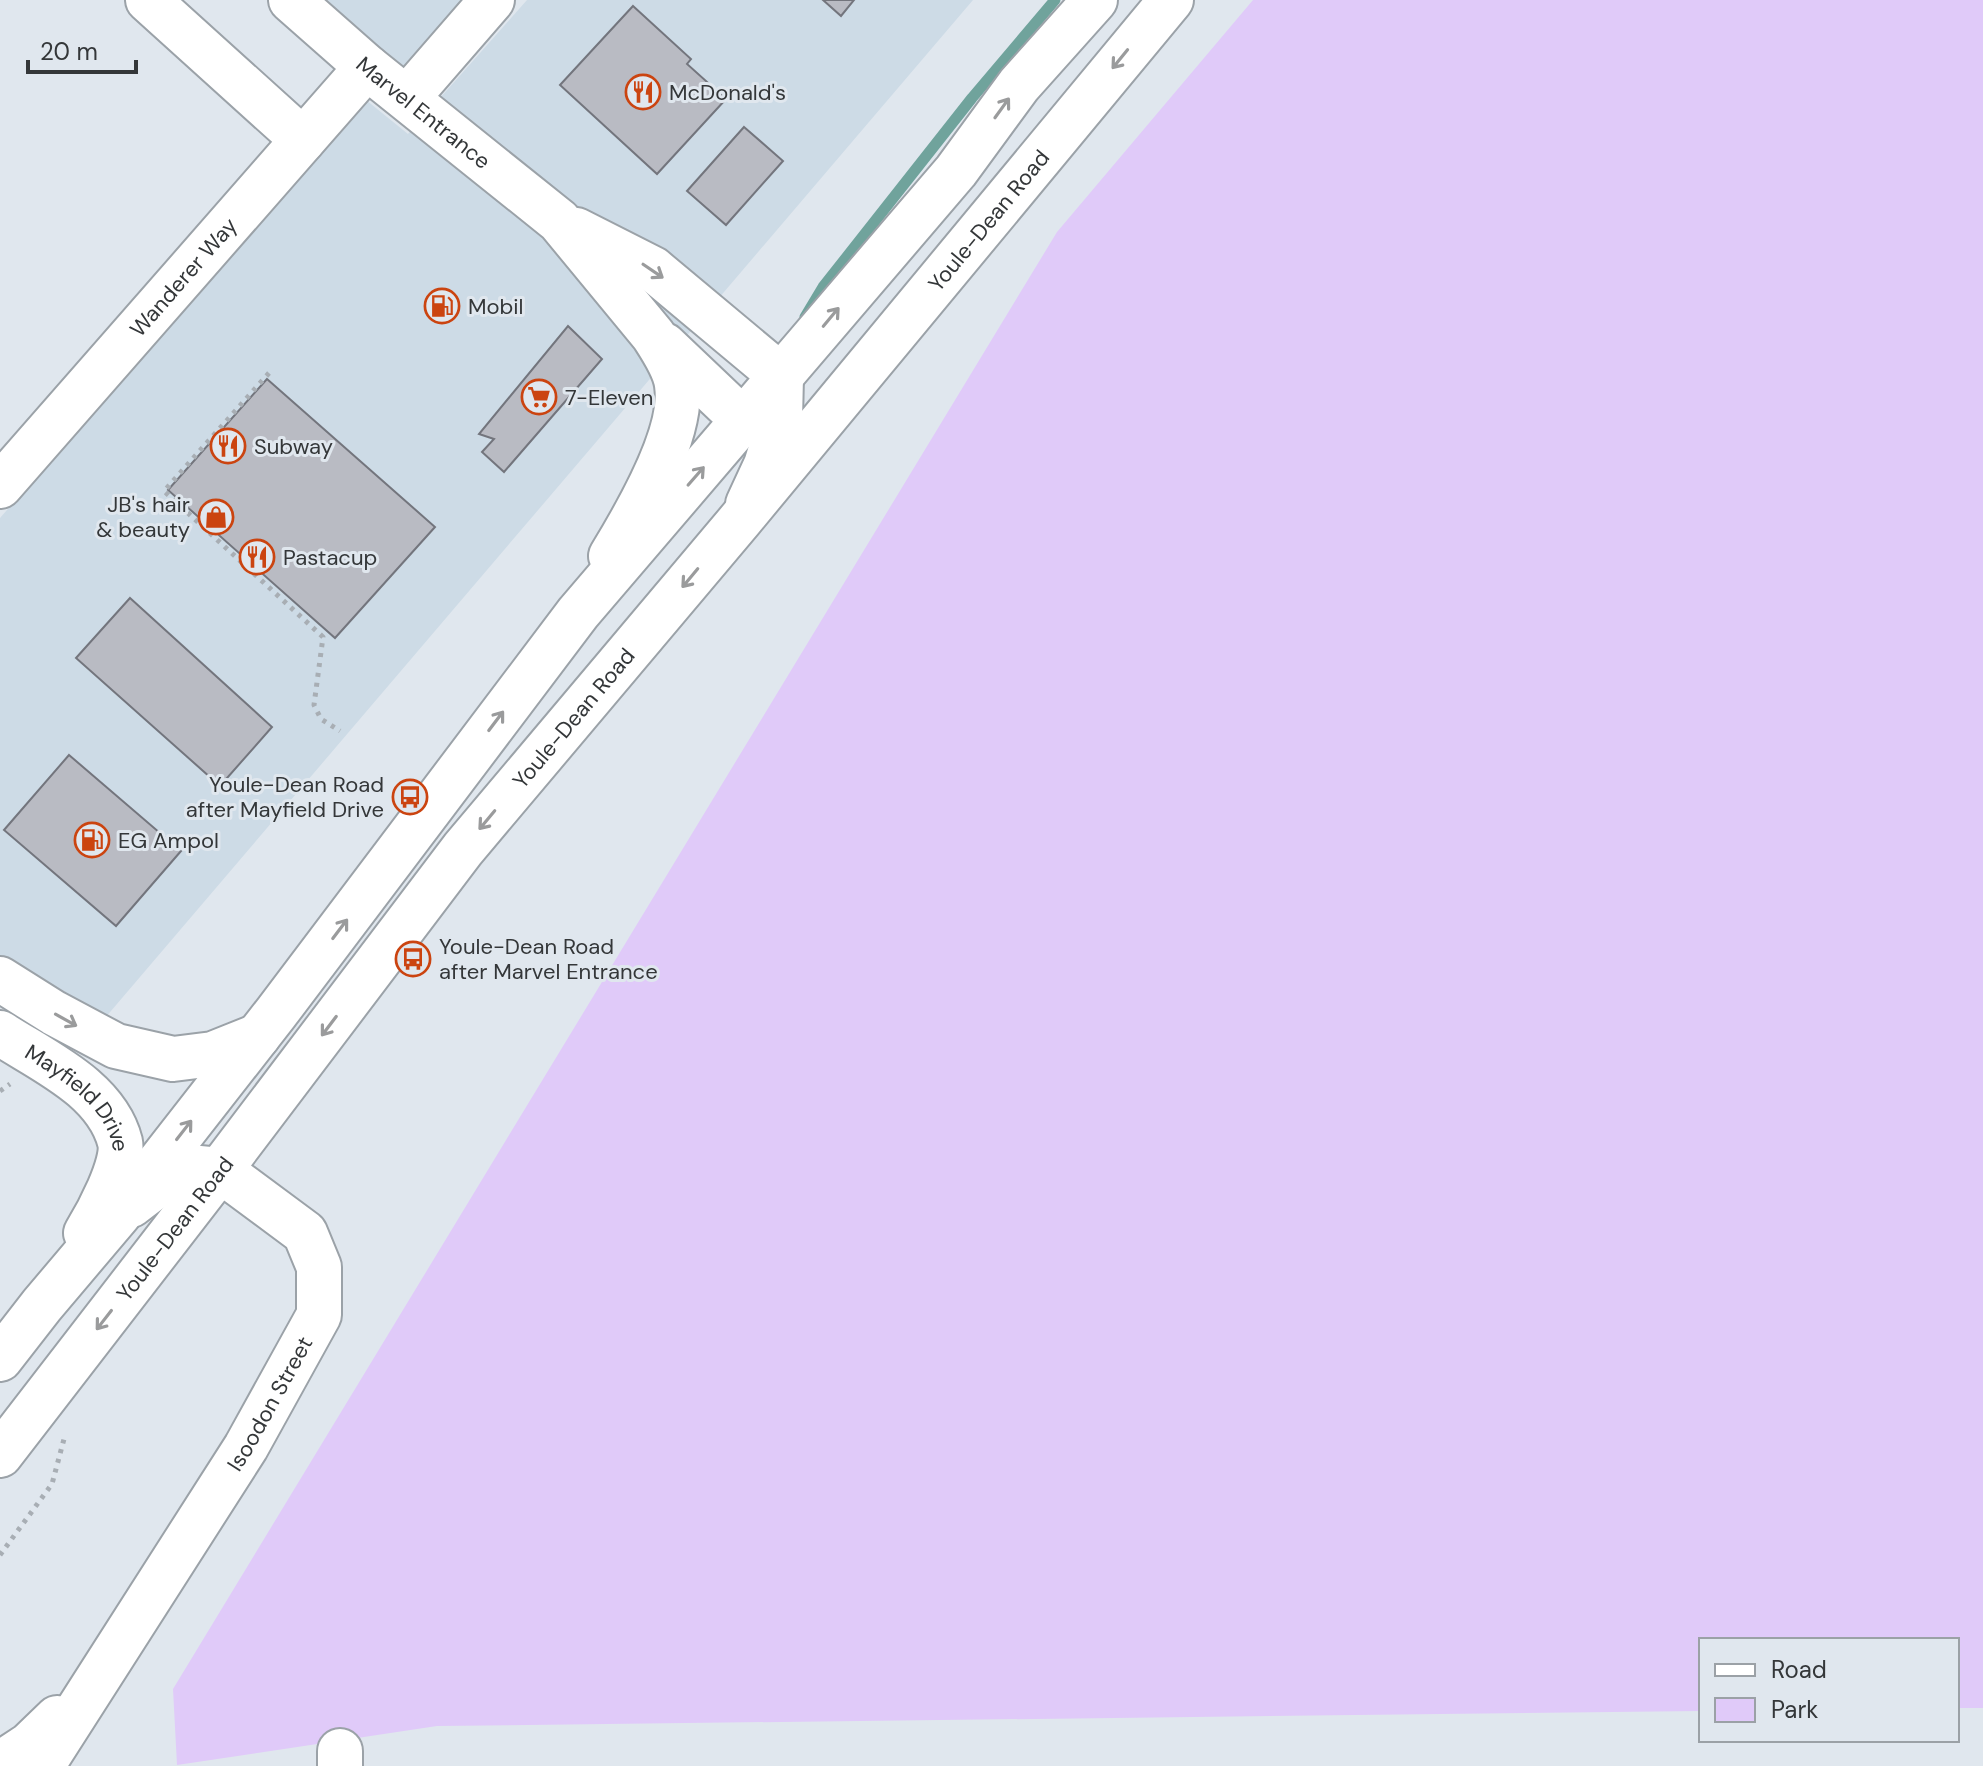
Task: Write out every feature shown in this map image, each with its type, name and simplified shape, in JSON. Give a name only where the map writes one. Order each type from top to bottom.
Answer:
[{"type":"street","points":[[148,0],[303,140]]},
{"type":"street","name":"Marvel Entrance","points":[[291,0],[367,67],[559,221],[653,335],[678,384],[676,420],[642,505],[578,613]]},
{"type":"street","points":[[407,98],[492,0]]},
{"type":"street","points":[[0,1359],[119,1214],[258,1036],[578,613],[762,420],[781,376],[956,171],[1019,85],[1095,0]]},
{"type":"street","name":"Youle-Dean Road","points":[[0,1455],[463,849],[1171,0]]},
{"type":"street","name":"Wanderer Way","points":[[0,486],[367,67]]},
{"type":"street","name":"Marvel Entrance","points":[[559,221],[653,269],[781,376]]},
{"type":"street","name":"Marvel Entrance","points":[[653,335],[762,420]]},
{"type":"street","points":[[762,420],[810,409],[866,367]]},
{"type":"street","points":[[741,519],[766,465],[762,420]]},
{"type":"street","points":[[0,979],[90,1034],[116,1046],[173,1059],[213,1054],[258,1036]]},
{"type":"street","name":"Mayfield Drive","points":[[0,1033],[66,1075],[101,1102],[121,1144],[115,1174],[99,1213],[42,1305]]},
{"type":"street","points":[[119,1214],[161,1182],[179,1173],[199,1168],[220,1170]]},
{"type":"street","name":"Isoodon Street","points":[[42,1766],[246,1447],[319,1315],[319,1267],[305,1233],[220,1170]]},
{"type":"street","name":"Isoodon Street","points":[[0,1764],[29,1745],[71,1704],[117,1651]]},
{"type":"path","points":[[269,373],[164,491],[323,637],[314,705],[321,719],[340,731]]},
{"type":"path","points":[[0,1555],[52,1484],[66,1433],[55,1384]]},
{"type":"shaded area","points":[[306,0],[467,0],[402,74]]},
{"type":"shaded area","points":[[527,0],[973,0],[105,1018],[0,956],[0,518],[366,100],[408,134]]},
{"type":"green space","points":[[1253,0],[1983,0],[1983,1708],[1959,1708],[1959,1638],[1699,1638],[1699,1711],[437,1726],[177,1765],[173,1689],[1057,232]]},
{"type":"building","points":[[823,0],[854,0],[841,16]]},
{"type":"building","name":"McDonald's","points":[[633,6],[691,59],[687,64],[726,99],[657,174],[560,85]]},
{"type":"building","points":[[744,127],[783,161],[726,225],[687,191]]},
{"type":"building","name":"7-Eleven","points":[[568,326],[602,359],[504,472],[482,452],[494,439],[479,434]]},
{"type":"building","points":[[267,379],[435,527],[335,638],[168,490]]},
{"type":"building","points":[[130,598],[272,727],[220,786],[76,658]]},
{"type":"building","name":"EG Ampol","points":[[69,755],[181,851],[116,926],[4,830]]},
{"type":"waterway","points":[[805,317],[823,287],[972,98],[1055,0]]},
{"type":"place","name":"McDonald's","points":[[643,92]]},
{"type":"place","name":"Mobil","points":[[442,306]]},
{"type":"place","name":"7-Eleven","points":[[539,397]]},
{"type":"place","name":"Subway","points":[[228,446]]},
{"type":"place","name":"JB's hair & beauty","points":[[216,517]]},
{"type":"place","name":"Pastacup","points":[[257,557]]},
{"type":"place","name":"Youle-Dean Road after Mayfield Drive","points":[[410,797]]},
{"type":"place","name":"EG Ampol","points":[[92,840]]},
{"type":"place","name":"Youle-Dean Road after Marvel Entrance","points":[[413,959]]}]
